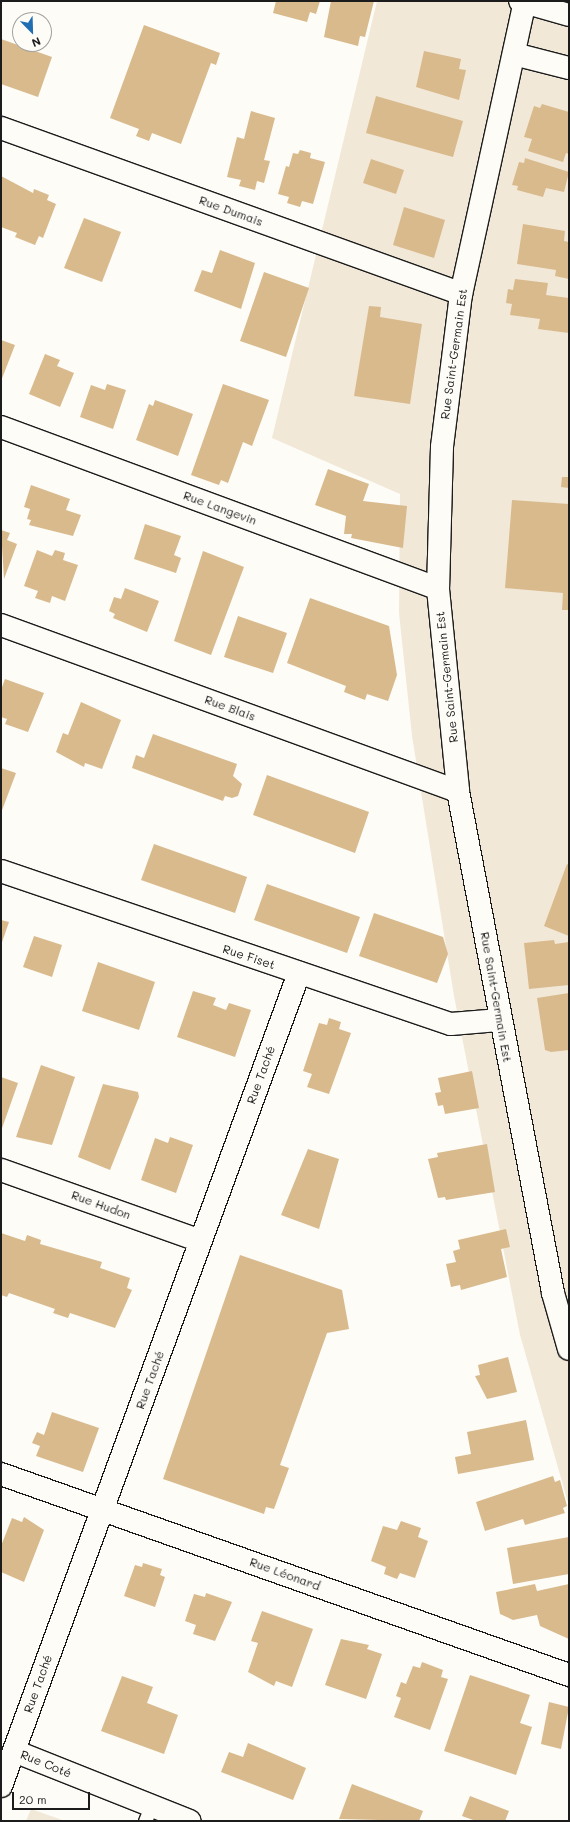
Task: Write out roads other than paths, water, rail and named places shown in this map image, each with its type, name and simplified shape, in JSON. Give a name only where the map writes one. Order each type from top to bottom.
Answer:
[{"type":"street","points":[[523,2],[569,15]]},
{"type":"street","name":"Rue Saint-Germain Est","points":[[523,2],[514,54],[461,294],[442,447],[438,589],[458,790],[500,1020],[553,1293],[569,1349]]},
{"type":"street","points":[[514,54],[569,68]]},
{"type":"street","name":"Rue Dumais","points":[[1,128],[461,294]]},
{"type":"street","name":"Rue Langevin","points":[[1,428],[438,589]]},
{"type":"street","name":"Rue Blais","points":[[1,625],[458,790]]},
{"type":"street","name":"Rue Fiset","points":[[1,871],[451,1024],[500,1020]]},
{"type":"street","name":"Rue Taché","points":[[1,1786],[299,973]]},
{"type":"street","name":"Rue Hudon","points":[[1,1170],[200,1241]]},
{"type":"street","name":"Rue Léonard","points":[[1,1474],[569,1675]]},
{"type":"street","name":"Rue Coté","points":[[14,1751],[148,1813],[190,1821]]}]
